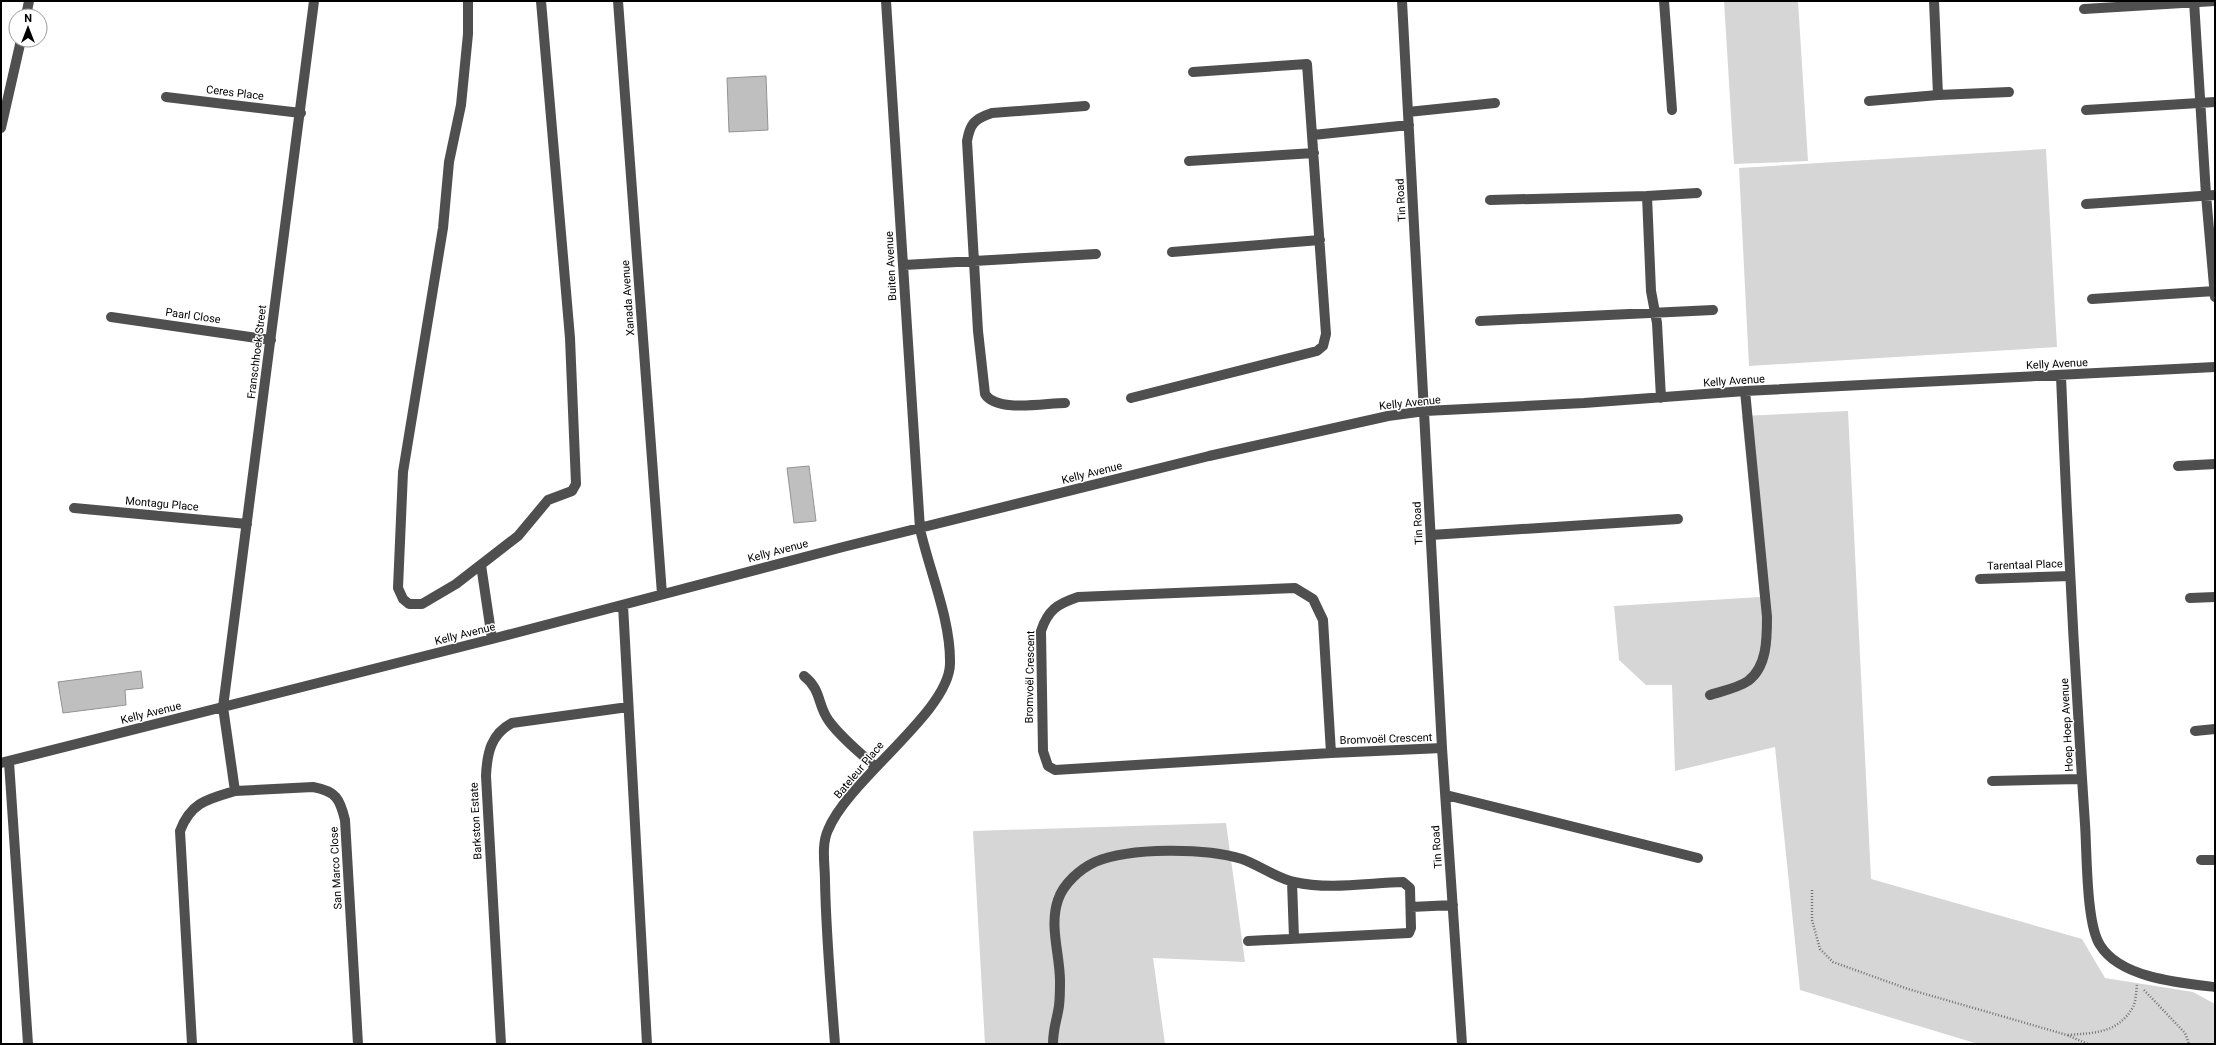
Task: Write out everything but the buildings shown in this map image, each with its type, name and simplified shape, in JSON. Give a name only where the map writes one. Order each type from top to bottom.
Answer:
[{"type":"street","name":"Franschhoek Street","points":[[223,707],[301,113],[314,1]]},
{"type":"street","points":[[468,1],[468,34],[461,105],[449,162],[443,228],[403,472],[399,537],[398,592],[403,599],[410,604],[422,604],[456,584],[518,536],[548,500],[572,491],[576,484],[570,338],[541,1]]},
{"type":"street","name":"Xanada Avenue","points":[[618,1],[662,594]]},
{"type":"street","name":"Buiten Avenue","points":[[886,1],[920,529]]},
{"type":"street","name":"Tin Road","points":[[1402,1],[1442,748],[1462,1044]]},
{"type":"street","points":[[1664,1],[1672,110]]},
{"type":"street","points":[[1934,1],[1938,95]]},
{"type":"street","points":[[2084,9],[2215,1]]},
{"type":"street","points":[[2194,2],[2211,195],[2215,297]]},
{"type":"street","points":[[1,128],[19,48]]},
{"type":"street","points":[[1131,398],[1317,351],[1324,346],[1326,334],[1307,64],[1193,72]]},
{"type":"street","points":[[1869,101],[1938,95],[2009,92]]},
{"type":"street","name":"Ceres Place","points":[[166,97],[301,113]]},
{"type":"street","points":[[2086,110],[2215,102]]},
{"type":"street","points":[[1408,112],[1495,104]]},
{"type":"street","points":[[1065,403],[1003,406],[987,398],[983,389],[973,262],[967,142],[969,128],[981,117],[992,113],[1085,106]]},
{"type":"street","points":[[1313,135],[1409,125]]},
{"type":"street","points":[[1189,161],[1314,153]]},
{"type":"street","points":[[1490,200],[1646,196],[1697,193]]},
{"type":"street","points":[[2086,204],[2211,195]]},
{"type":"street","points":[[1646,196],[1651,292],[1658,333],[1661,398]]},
{"type":"street","points":[[1172,252],[1320,240]]},
{"type":"street","points":[[904,265],[1096,254]]},
{"type":"street","points":[[2092,299],[2215,291]]},
{"type":"street","points":[[1480,321],[1712,310]]},
{"type":"street","name":"Paarl Close","points":[[112,317],[271,340]]},
{"type":"street","name":"Kelly Avenue","points":[[5,762],[920,529],[1217,455],[1388,416],[1425,411],[1661,398],[1745,391],[2215,367]]},
{"type":"street","name":"Hoep Hoep Avenue","points":[[2061,376],[2070,576],[2082,778],[2091,915],[2095,935],[2100,946],[2116,961],[2138,973],[2185,984],[2215,987]]},
{"type":"street","points":[[1710,695],[1747,682],[1757,673],[1762,662],[1767,640],[1767,617],[1745,391]]},
{"type":"street","points":[[2178,466],[2215,464]]},
{"type":"street","name":"Montagu Place","points":[[74,508],[247,524]]},
{"type":"street","points":[[1431,535],[1678,519]]},
{"type":"street","name":"Bateleur Place","points":[[835,1044],[825,896],[825,838],[835,817],[875,767],[930,709],[944,687],[950,666],[949,642],[945,619],[928,565],[920,529]]},
{"type":"street","points":[[480,565],[492,639]]},
{"type":"street","name":"Tarentaal Place","points":[[1980,579],[2070,576]]},
{"type":"street","name":"Bromvoël Crescent","points":[[1331,753],[1323,620],[1313,599],[1295,588],[1078,597],[1063,602],[1047,615],[1041,631],[1041,737],[1044,760],[1048,766],[1055,770],[1331,753],[1442,748]]},
{"type":"street","points":[[2190,598],[2215,597]]},
{"type":"street","points":[[623,605],[647,1044]]},
{"type":"street","points":[[804,676],[814,685],[827,719],[834,728],[875,767]]},
{"type":"street","points":[[223,707],[235,791]]},
{"type":"street","name":"Barkston Estate","points":[[501,1044],[486,776],[487,754],[490,745],[503,728],[512,722],[628,707]]},
{"type":"street","points":[[2195,730],[2215,730]]},
{"type":"street","points":[[5,762],[28,1044]]},
{"type":"street","points":[[1992,782],[2082,778]]},
{"type":"street","name":"San Marco Close","points":[[192,1044],[180,831],[185,819],[194,808],[206,800],[235,791],[313,787],[336,796],[345,820],[358,1044]]},
{"type":"street","points":[[1446,795],[1698,858]]},
{"type":"street","points":[[1053,1044],[1053,1028],[1059,1006],[1060,986],[1055,926],[1058,900],[1073,877],[1095,862],[1115,857],[1180,850],[1210,852],[1241,859],[1292,882],[1315,886],[1403,882],[1410,888],[1411,928],[1409,933],[1248,941]]},
{"type":"street","points":[[2201,860],[2215,860]]},
{"type":"street","points":[[1292,882],[1294,938]]},
{"type":"street","points":[[1411,907],[1453,905]]},
{"type":"path","points":[[1812,890],[1812,920],[1820,949],[1832,962],[1915,991],[2067,1036],[2088,1044]]},
{"type":"path","points":[[2067,1036],[2115,1028],[2133,1006],[2137,983],[2185,1033],[2189,1044]]},
{"type":"shaded area","points":[[1724,1],[1798,1],[1808,161],[1734,164]]},
{"type":"shaded area","points":[[2046,149],[2057,347],[1749,366],[1739,168]]},
{"type":"shaded area","points":[[1848,411],[1871,879],[2082,939],[2105,978],[2193,992],[2215,1004],[2215,1044],[1978,1044],[1800,990],[1775,747],[1675,771],[1672,685],[1646,685],[1619,660],[1614,606],[1760,597],[1742,416]]},
{"type":"shaded area","points":[[1226,823],[1245,962],[1153,958],[1165,1044],[985,1044],[973,831]]}]
